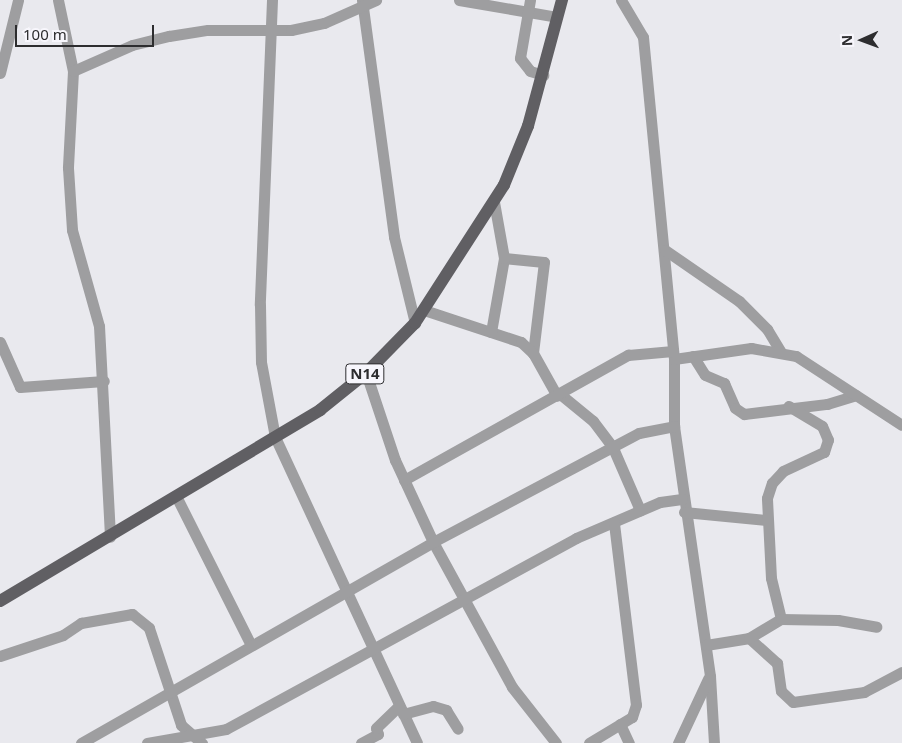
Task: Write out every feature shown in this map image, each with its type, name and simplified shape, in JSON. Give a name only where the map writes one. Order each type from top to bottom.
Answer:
[{"type":"main road","name":"N14","points":[[0,601],[177,498],[275,437],[366,373],[415,324],[494,202],[528,126],[562,0]]},
{"type":"street","points":[[0,73],[18,0]]},
{"type":"street","points":[[58,0],[73,71],[68,168],[72,230],[99,326],[104,381],[110,537]]},
{"type":"street","points":[[272,0],[274,31],[260,306],[261,362],[275,437],[417,743]]},
{"type":"street","points":[[73,71],[132,45],[169,36],[208,30],[274,31],[324,23],[363,2],[376,0]]},
{"type":"street","points":[[459,0],[529,5],[558,17]]},
{"type":"street","points":[[621,0],[643,37],[674,355],[674,426],[682,499],[710,676],[714,743]]},
{"type":"street","points":[[363,2],[394,237],[415,324]]},
{"type":"street","points":[[529,5],[520,58],[530,71],[543,75]]},
{"type":"street","points":[[491,332],[504,258],[494,202]]},
{"type":"street","points":[[665,250],[749,311],[781,352]]},
{"type":"street","points":[[504,258],[544,262],[533,353]]},
{"type":"street","points":[[424,310],[521,342],[533,353],[558,395],[593,421],[614,448],[640,510]]},
{"type":"street","points":[[0,342],[20,387],[104,381]]},
{"type":"street","points":[[404,480],[628,355],[693,356],[750,348],[781,352],[796,356],[902,425]]},
{"type":"street","points":[[693,356],[705,374],[728,389],[740,413],[789,406],[827,404],[856,395]]},
{"type":"street","points":[[366,373],[404,480],[433,542],[512,688],[556,743]]},
{"type":"street","points":[[781,619],[771,578],[767,520],[772,482],[827,446],[822,426],[789,406]]},
{"type":"street","points":[[82,743],[250,643],[433,542],[656,427],[674,426]]},
{"type":"street","points":[[177,498],[250,643]]},
{"type":"street","points":[[147,743],[191,736],[232,726],[466,601],[576,538],[640,510],[682,499]]},
{"type":"street","points":[[684,512],[767,520]]},
{"type":"street","points":[[590,743],[632,717],[636,705],[614,522]]},
{"type":"street","points":[[0,656],[63,635],[81,623],[132,614],[148,628],[167,692],[191,736],[202,743]]},
{"type":"street","points":[[706,646],[749,638],[781,619],[838,620],[876,627]]},
{"type":"street","points":[[749,638],[777,663],[781,692],[793,702],[864,692],[902,672]]},
{"type":"street","points":[[678,743],[710,676]]},
{"type":"street","points":[[361,743],[378,734],[376,728],[401,710],[433,706],[446,710],[458,729]]},
{"type":"street","points":[[620,724],[629,743]]}]
